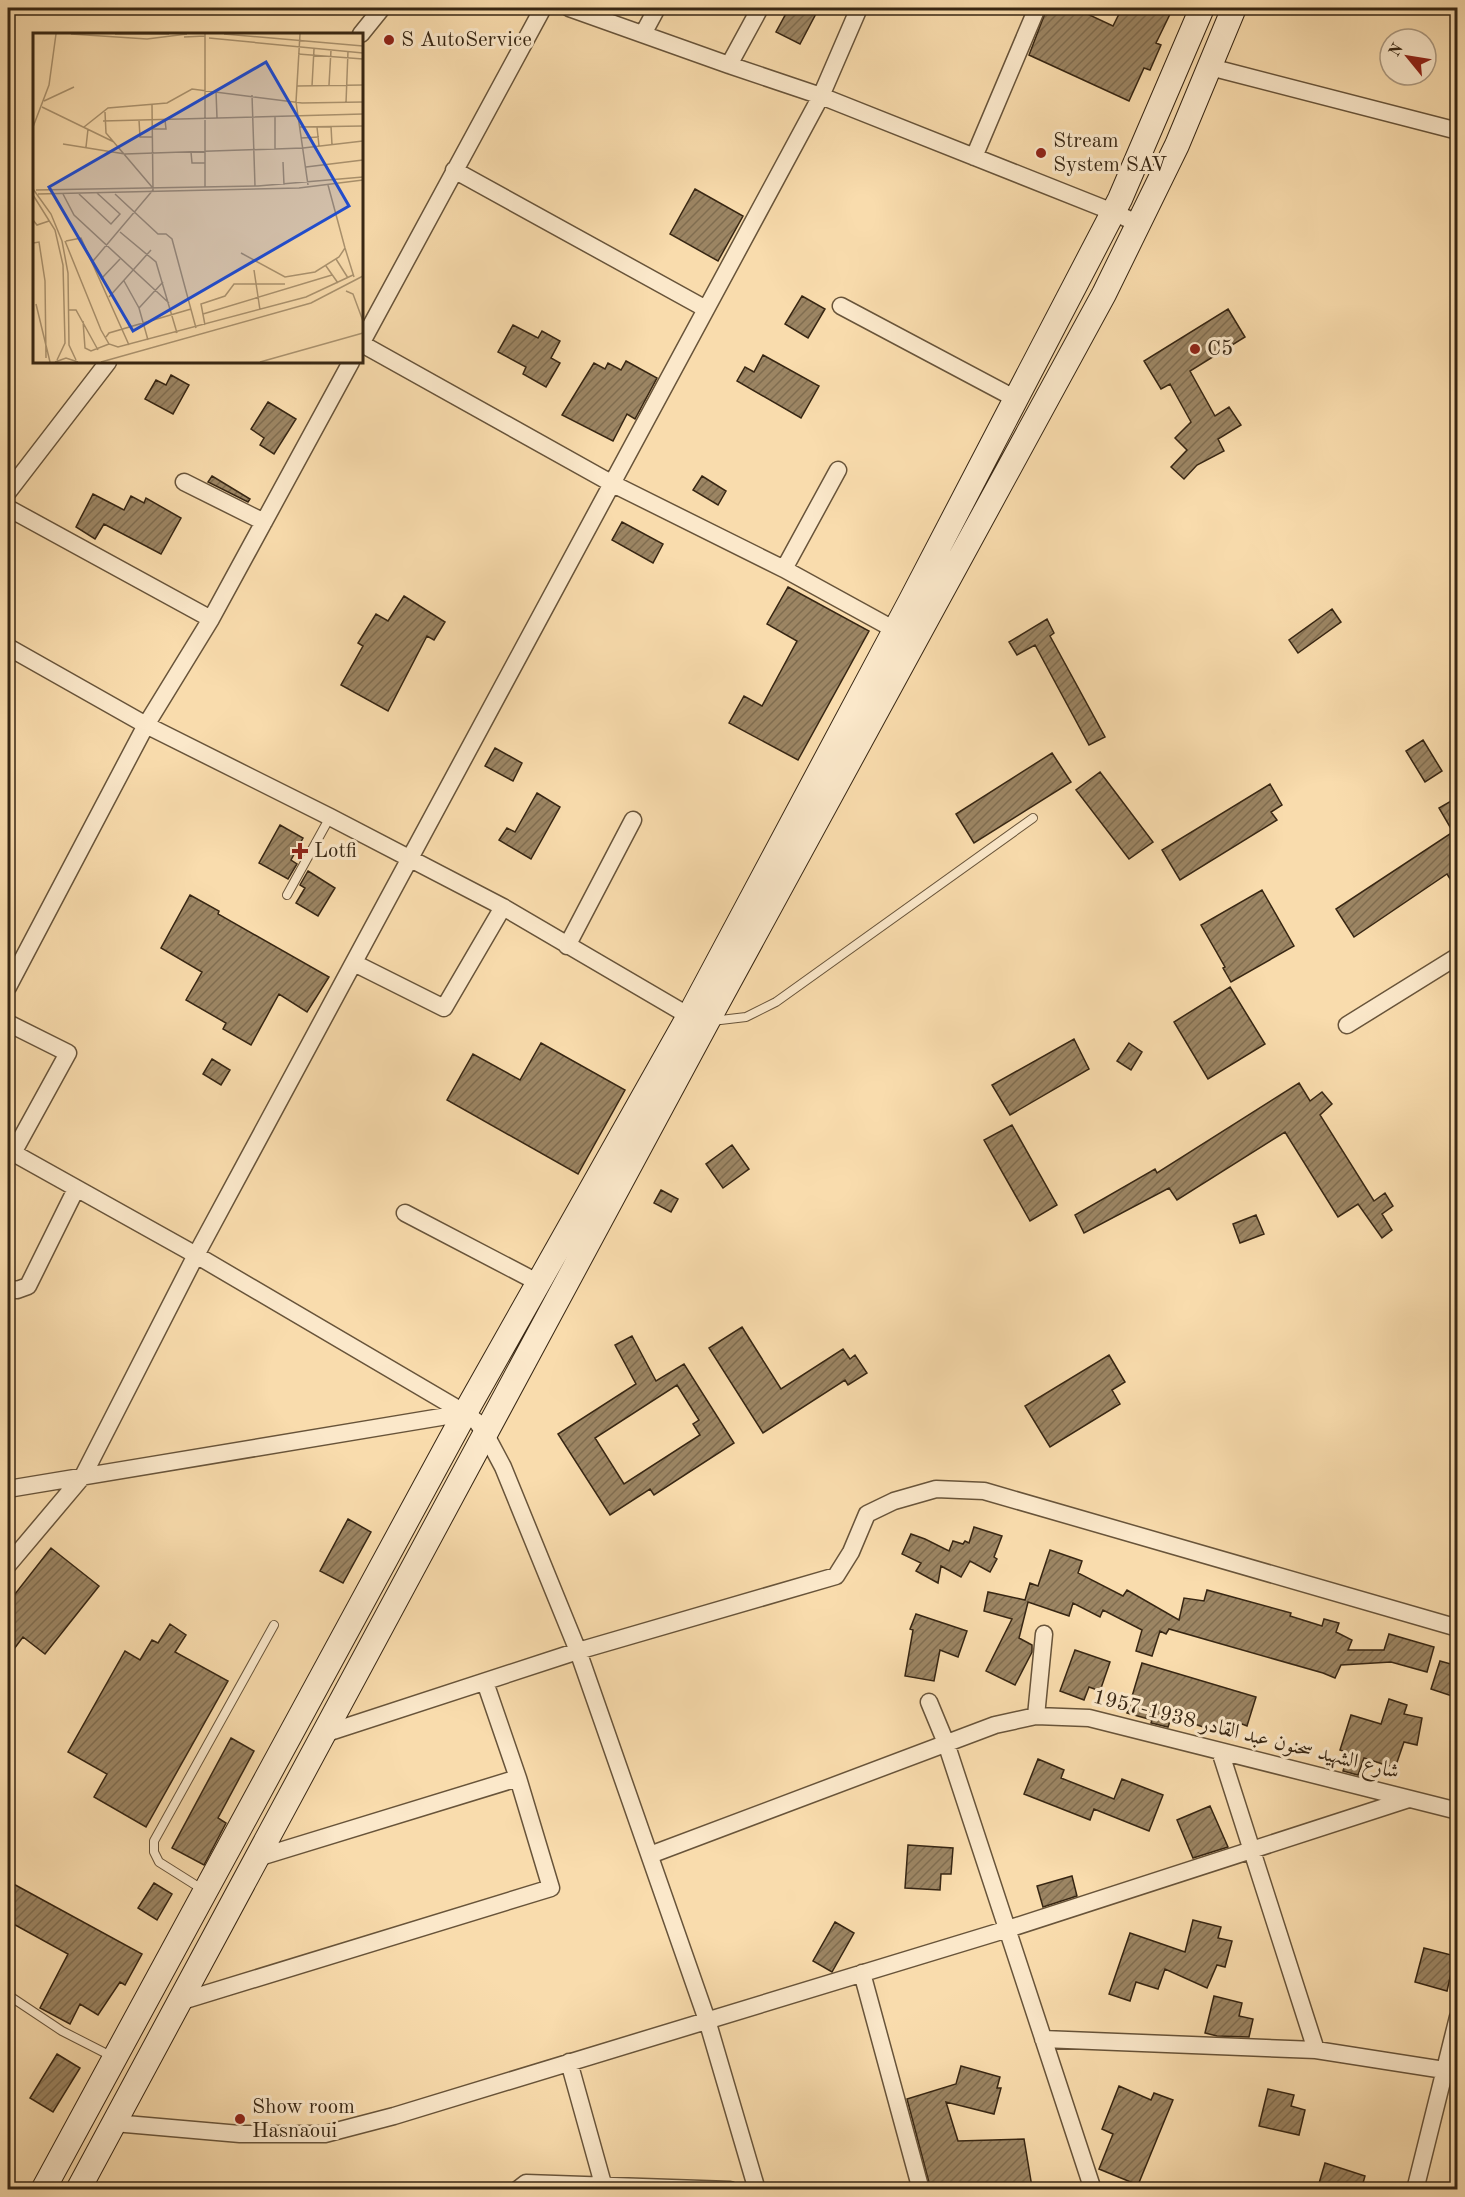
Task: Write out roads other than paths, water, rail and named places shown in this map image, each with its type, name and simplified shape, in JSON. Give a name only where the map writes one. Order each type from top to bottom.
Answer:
[{"type":"street","points":[[362,33],[382,8]]},
{"type":"street","points":[[363,341],[543,8]]},
{"type":"street","points":[[569,8],[729,66],[821,96],[1139,224]]},
{"type":"street","points":[[643,34],[657,8]]},
{"type":"street","points":[[729,66],[760,8]]},
{"type":"street","points":[[8,1565],[83,1476],[196,1255],[821,96],[859,8]]},
{"type":"street","points":[[975,157],[1037,8]]},
{"type":"street","points":[[78,2190],[486,1435],[895,630],[1113,212],[1202,8]]},
{"type":"street","points":[[44,2190],[465,1413],[538,1283],[698,1019],[1098,305],[1177,145],[1234,8]]},
{"type":"street","points":[[1210,67],[1458,131]]},
{"type":"street","points":[[454,170],[706,309]]},
{"type":"street","points":[[841,306],[1016,399]]},
{"type":"street","points":[[363,344],[611,483],[784,569],[895,630]]},
{"type":"street","points":[[8,492],[107,363]]},
{"type":"street","points":[[8,987],[146,725],[211,619],[350,363]]},
{"type":"street","points":[[784,569],[838,470]]},
{"type":"street","points":[[184,482],[264,522]]},
{"type":"street","points":[[8,508],[211,619]]},
{"type":"street","points":[[8,646],[146,725],[330,817],[502,908],[698,1019]]},
{"type":"street","points":[[567,946],[633,820]]},
{"type":"street","points":[[354,963],[444,1008],[502,908]]},
{"type":"street","points":[[1347,1025],[1458,956]]},
{"type":"street","points":[[8,1023],[68,1053],[10,1152],[196,1255],[465,1413],[477,1422],[486,1435],[503,1467],[578,1652],[707,2020],[757,2190]]},
{"type":"street","points":[[8,1288],[17,1290],[28,1286],[76,1188]]},
{"type":"street","points":[[405,1213],[538,1283]]},
{"type":"street","points":[[8,1489],[465,1413]]},
{"type":"street","points":[[324,1734],[578,1652],[836,1576],[851,1552],[867,1514],[894,1501],[936,1489],[984,1491],[1458,1628]]},
{"type":"street","points":[[1036,1716],[1044,1634]]},
{"type":"street","points":[[179,2002],[551,1888],[518,1778],[484,1682]]},
{"type":"street","points":[[929,1702],[946,1743],[1093,2190]]},
{"type":"street","name":"شارع الشهيد سحنون عبد القادر 1938-1957","points":[[650,1855],[995,1725],[1036,1716],[1089,1718],[1458,1811]]},
{"type":"street","points":[[1220,1751],[1316,2050]]},
{"type":"street","points":[[257,1858],[518,1778]]},
{"type":"street","points":[[114,2123],[240,2134],[324,2134],[394,2116],[1008,1929],[1409,1799]]},
{"type":"street","points":[[205,1891],[232,1904]]},
{"type":"street","points":[[862,1973],[921,2190]]},
{"type":"street","points":[[1415,2190],[1451,2073],[1458,2017]]},
{"type":"street","points":[[1044,2039],[1316,2050],[1451,2073]]},
{"type":"street","points":[[568,2062],[603,2184]]},
{"type":"street","points":[[517,2190],[526,2183],[730,2190]]},
{"type":"lane","points":[[287,895],[330,817]]},
{"type":"lane","points":[[698,1019],[746,1017],[776,1002],[1033,818]]},
{"type":"lane","points":[[205,1891],[159,1862],[154,1852],[154,1841],[274,1625]]},
{"type":"lane","points":[[8,1995],[62,2031],[115,2058]]},
{"type":"place","name":"S AutoService","points":[[389,40]]},
{"type":"place","name":"Stream System SAV","points":[[1041,153]]},
{"type":"place","name":"C5","points":[[1195,349]]},
{"type":"place","name":"Lotfi","points":[[300,851]]},
{"type":"place","name":"Show room Hasnaoui","points":[[240,2119]]}]
